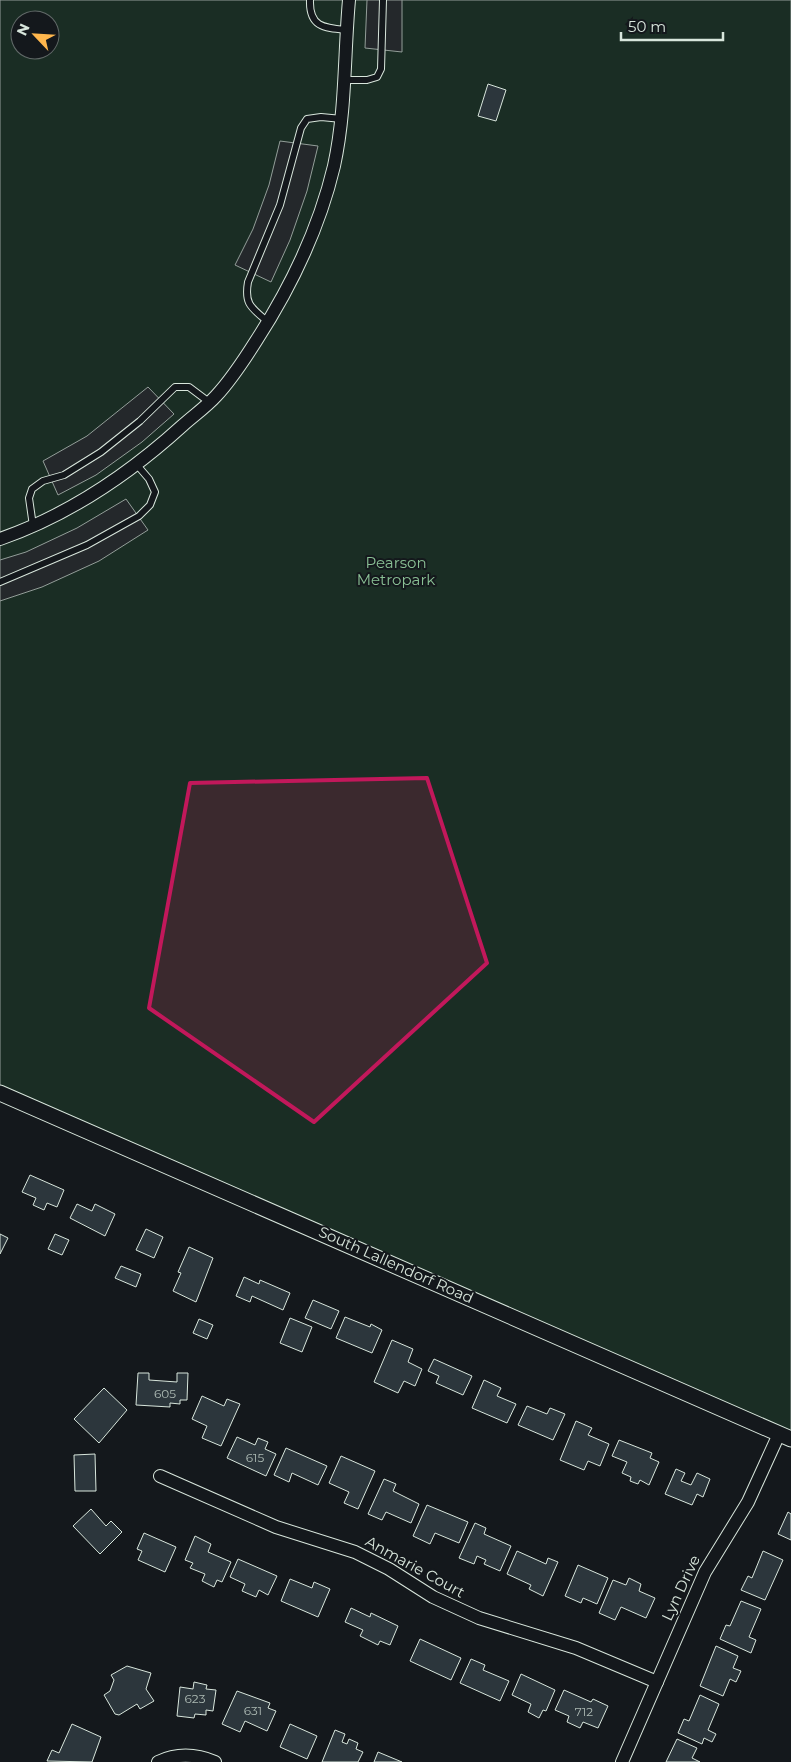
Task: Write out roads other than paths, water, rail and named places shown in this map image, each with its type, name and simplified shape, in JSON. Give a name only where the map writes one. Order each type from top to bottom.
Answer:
[{"type":"street","points":[[0,539],[34,526],[84,502],[137,465],[209,402],[241,364],[290,285],[320,212],[334,166],[342,119],[349,0]]},
{"type":"street","name":"South Lallendorf Road","points":[[0,1093],[785,1436]]},
{"type":"street","name":"Lyn Drive","points":[[622,1762],[708,1565],[748,1502],[785,1436]]},
{"type":"street","name":"Anmarie Court","points":[[160,1476],[276,1527],[355,1552],[389,1569],[434,1597],[472,1615],[498,1625],[568,1645],[657,1682]]},
{"type":"street","points":[[158,1762],[174,1757],[189,1756],[215,1762]]},
{"type":"lane","points":[[310,0],[310,10],[315,22],[323,27],[346,30]]},
{"type":"lane","points":[[344,80],[367,80],[377,77],[381,69],[383,0]]},
{"type":"lane","points":[[268,322],[248,302],[248,282],[280,205],[301,128],[307,119],[320,117],[342,119]]},
{"type":"lane","points":[[34,526],[29,498],[32,489],[43,482],[64,475],[101,452],[140,421],[175,387],[189,387],[209,402]]},
{"type":"lane","points":[[0,582],[87,545],[139,516],[150,505],[154,492],[149,479],[137,465]]},
{"type":"park label","name":"Pearson Metropark","points":[[396,572]]}]
